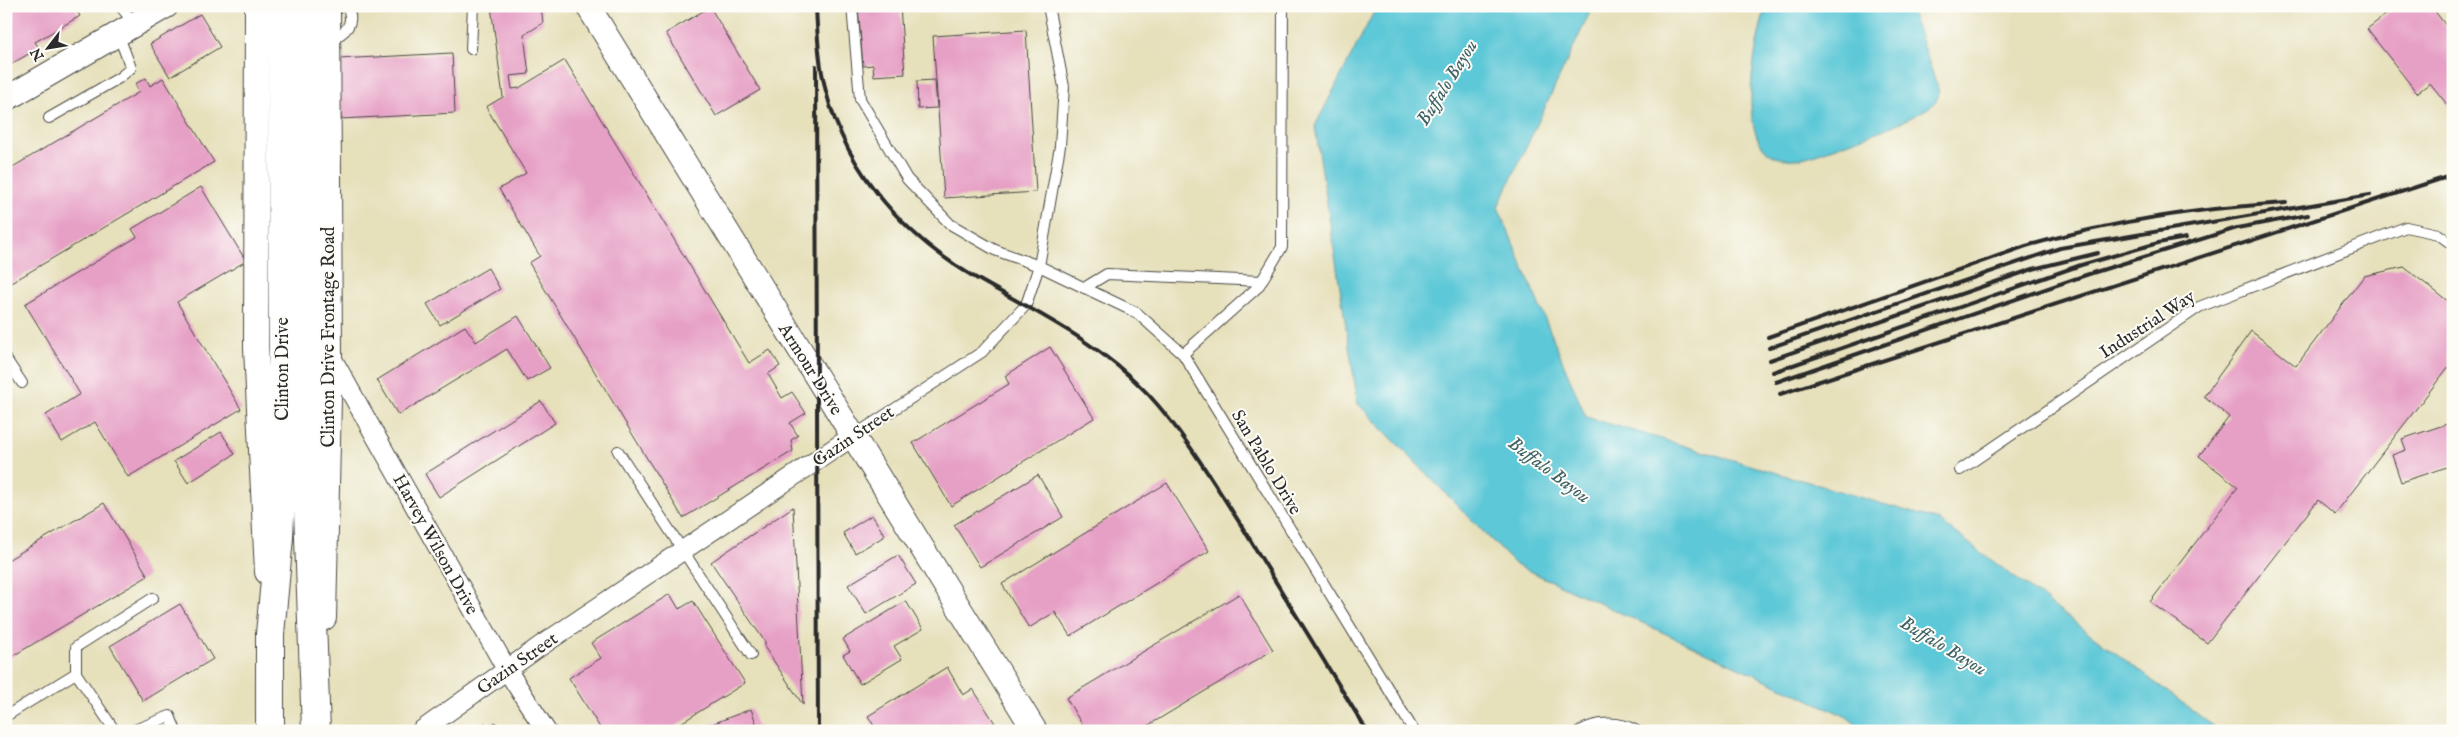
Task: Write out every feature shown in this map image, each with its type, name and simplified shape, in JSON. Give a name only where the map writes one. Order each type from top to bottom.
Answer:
[{"type":"main road","name":"Clinton Drive","points":[[270,731],[270,634],[279,537],[305,43],[282,6]]},
{"type":"main road","name":"Clinton Drive","points":[[304,6],[307,483],[316,731]]},
{"type":"street","points":[[6,100],[166,6]]},
{"type":"street","points":[[257,6],[256,348],[270,634]]},
{"type":"street","name":"Clinton Drive Frontage Road","points":[[315,667],[324,624],[330,355],[305,43],[328,6]]},
{"type":"street","name":"Armour Drive","points":[[588,6],[1034,731]]},
{"type":"street","name":"Harvey Wilson Drive","points":[[330,355],[507,670],[546,731]]},
{"type":"street","name":"Gazin Street","points":[[421,731],[507,670],[853,436]]},
{"type":"lane","points":[[49,118],[119,78],[132,68],[127,29],[120,6]]},
{"type":"lane","points":[[305,43],[343,35],[348,29],[350,13],[347,6]]},
{"type":"lane","points":[[471,49],[473,6]]},
{"type":"lane","name":"San Pablo Drive","points":[[852,6],[860,99],[906,178],[950,224],[995,250],[1039,266],[1137,313],[1183,354],[1414,731]]},
{"type":"lane","name":"Gazin Street","points":[[853,436],[982,352],[1026,305],[1039,266],[1060,146],[1064,87],[1048,6]]},
{"type":"lane","points":[[1183,354],[1258,287],[1282,247],[1282,6]]},
{"type":"lane","name":"Industrial Way","points":[[1960,470],[2199,306],[2406,227],[2438,234],[2453,245]]},
{"type":"lane","points":[[1084,288],[1107,274],[1262,281]]},
{"type":"lane","points":[[6,359],[22,382]]},
{"type":"lane","points":[[618,451],[751,655]]},
{"type":"lane","points":[[115,731],[76,673],[76,647],[153,598]]},
{"type":"lane","points":[[6,716],[76,673]]},
{"type":"lane","points":[[132,731],[170,716],[176,731]]},
{"type":"lane","points":[[1583,730],[1610,723],[1628,726],[1637,731]]},
{"type":"water","name":"Buffalo Bayou","points":[[1377,6],[1593,6],[1498,207],[1586,417],[1938,520],[2220,731],[1864,731],[1847,717],[1516,565],[1358,404],[1315,126]]},
{"type":"water","points":[[1766,6],[1909,6],[1938,88],[1939,94],[1937,99],[1927,109],[1897,124],[1813,155],[1785,159],[1766,151],[1756,133],[1751,109],[1755,52]]},
{"type":"building","points":[[6,6],[74,6],[80,16],[35,42],[39,48],[6,67]]},
{"type":"building","points":[[491,6],[541,6],[543,23],[524,35],[529,74],[510,76],[512,89],[519,88],[565,60],[749,363],[770,350],[780,366],[768,374],[782,398],[792,392],[806,413],[790,423],[798,436],[791,440],[793,451],[683,518],[529,263],[540,256],[499,189],[526,173],[486,107],[503,97]]},
{"type":"building","points":[[858,6],[900,6],[905,74],[874,76],[873,65],[863,66]]},
{"type":"building","points":[[2397,6],[2431,6],[2453,35],[2453,112],[2430,83],[2417,93],[2367,29]]},
{"type":"building","points":[[710,7],[760,90],[716,116],[666,33]]},
{"type":"building","points":[[200,14],[220,47],[170,77],[150,44]]},
{"type":"building","points":[[1026,30],[1036,192],[944,198],[933,36]]},
{"type":"building","points":[[452,53],[455,113],[341,119],[338,59]]},
{"type":"building","points":[[146,78],[150,86],[163,78],[214,162],[6,286],[6,171],[139,92],[135,84]]},
{"type":"building","points":[[935,80],[937,108],[918,109],[917,81]]},
{"type":"building","points":[[201,187],[246,261],[177,302],[241,409],[128,477],[95,422],[62,442],[46,415],[80,394],[25,304],[137,237],[132,229]]},
{"type":"building","points":[[2404,267],[2453,305],[2453,361],[2335,514],[2318,500],[2207,643],[2150,602],[2238,487],[2199,456],[2229,417],[2204,396],[2251,331],[2296,366],[2364,276]]},
{"type":"building","points":[[488,268],[500,289],[440,325],[427,304]]},
{"type":"building","points":[[518,316],[550,368],[527,381],[507,349],[398,415],[377,380],[465,326],[476,342]]},
{"type":"building","points":[[1050,347],[1094,418],[951,506],[913,443],[1009,384],[1005,376]]},
{"type":"building","points":[[541,401],[555,423],[439,497],[425,474]]},
{"type":"building","points":[[2453,422],[2453,465],[2401,482],[2392,455],[2406,450],[2402,439]]},
{"type":"building","points":[[221,432],[235,454],[188,483],[174,461]]},
{"type":"building","points":[[1038,475],[1063,517],[980,567],[954,525]]},
{"type":"building","points":[[1167,483],[1209,551],[1070,636],[1055,612],[1029,628],[1002,584]]},
{"type":"building","points":[[104,503],[148,576],[6,660],[6,561]]},
{"type":"building","points":[[793,507],[803,705],[765,648],[765,642],[711,562]]},
{"type":"building","points":[[872,515],[885,536],[855,553],[843,533]]},
{"type":"building","points":[[898,555],[916,584],[866,614],[848,585]]},
{"type":"building","points":[[670,594],[679,609],[693,601],[745,683],[668,731],[602,731],[569,678],[601,658],[591,643]]},
{"type":"building","points":[[1239,594],[1273,650],[1139,731],[1086,731],[1066,698]]},
{"type":"building","points":[[906,601],[923,629],[894,646],[902,659],[860,684],[843,655],[850,651],[843,639]]},
{"type":"building","points":[[180,604],[213,659],[143,701],[110,646]]},
{"type":"building","points":[[947,667],[963,695],[973,689],[1000,731],[877,731],[868,716]]},
{"type":"building","points":[[751,709],[759,731],[694,731]]},
{"type":"building","points":[[485,723],[490,731],[472,731]]},
{"type":"railway","points":[[816,7],[822,73],[830,106],[842,136],[876,192],[922,240],[948,260],[1088,344],[1109,359],[1148,394],[1174,425],[1208,474],[1367,731]]},
{"type":"railway","points":[[816,66],[818,731]]},
{"type":"railway","points":[[1780,394],[2453,175]]},
{"type":"railway","points":[[1769,348],[2060,248],[2370,195]]},
{"type":"railway","points":[[1768,337],[2026,246],[2058,237],[2122,223],[2187,212],[2286,203]]},
{"type":"railway","points":[[1776,382],[2089,274],[2237,228],[2308,215]]},
{"type":"railway","points":[[1773,372],[2081,265],[2158,243],[2186,238]]},
{"type":"railway","points":[[1770,360],[2033,269],[2098,253]]},
{"type":"railway","points":[[495,724],[499,731]]}]
